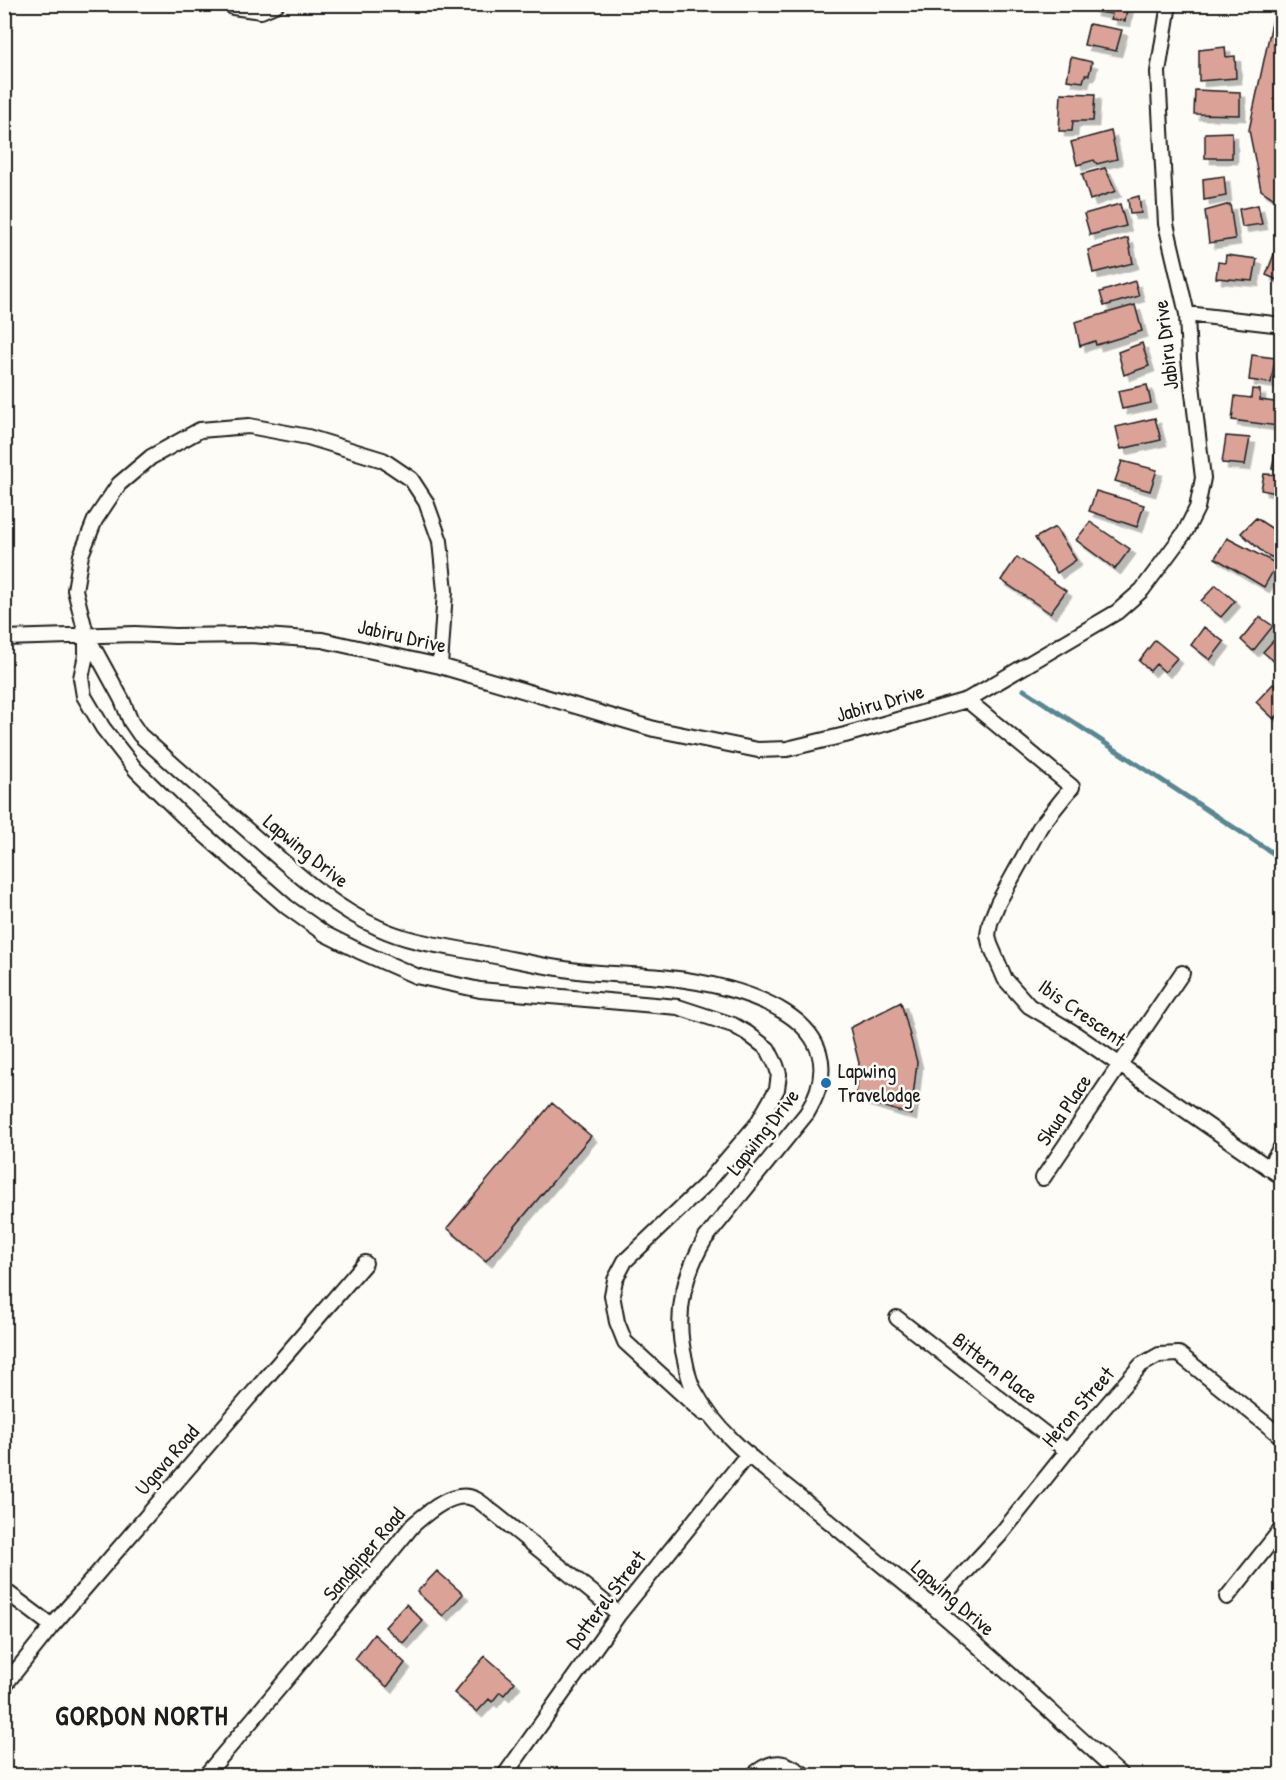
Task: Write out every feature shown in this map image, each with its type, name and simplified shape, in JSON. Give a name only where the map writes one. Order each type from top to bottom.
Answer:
[{"type":"street","points":[[231,4],[233,7],[261,11],[277,4]]},
{"type":"street","name":"Jabiru Drive","points":[[4,638],[135,634],[250,635],[322,640],[440,666],[654,729],[758,750],[787,749],[967,700],[1117,612],[1142,590],[1185,532],[1197,508],[1203,478],[1189,359],[1187,314],[1166,225],[1158,72],[1169,4]]},
{"type":"street","points":[[1187,314],[1281,325]]},
{"type":"street","points":[[440,666],[445,591],[440,541],[426,502],[411,478],[382,460],[308,437],[249,426],[200,430],[151,457],[118,484],[95,520],[81,555],[75,590],[86,634],[86,655],[81,678],[84,696],[103,728],[136,771],[287,908],[325,934],[416,976],[480,990],[678,1007],[733,1025],[768,1049],[776,1065],[778,1082],[773,1098],[758,1124],[706,1184],[626,1261],[615,1280],[612,1295],[612,1306],[625,1342],[714,1423]]},
{"type":"street","name":"Lapwing Drive","points":[[86,634],[122,700],[131,722],[140,735],[315,890],[378,928],[407,939],[579,971],[670,978],[716,986],[760,999],[799,1022],[819,1049],[821,1059],[819,1090],[816,1099],[705,1239],[694,1257],[684,1286],[680,1313],[682,1352],[694,1390],[714,1423],[748,1454],[933,1607],[1122,1776]]},
{"type":"street","name":"Ibis Crescent","points":[[967,700],[1072,787],[1040,827],[998,903],[988,935],[1005,979],[1029,1005],[1071,1031],[1281,1177]]},
{"type":"street","name":"Skua Place","points":[[1043,1178],[1182,973]]},
{"type":"street","points":[[1268,1168],[1281,1146]]},
{"type":"street","name":"Ugava Road","points":[[4,1686],[52,1626],[364,1263]]},
{"type":"street","name":"Bittern Place","points":[[897,1318],[1067,1451]]},
{"type":"street","name":"Heron Street","points":[[933,1607],[1000,1535],[1067,1451],[1141,1365],[1159,1355],[1179,1354],[1281,1437]]},
{"type":"street","name":"Dotterel Street","points":[[504,1776],[619,1614],[748,1454]]},
{"type":"street","name":"Sandpiper Road","points":[[204,1776],[285,1682],[413,1525],[430,1511],[461,1496],[475,1499],[494,1513],[619,1614]]},
{"type":"street","points":[[1227,1597],[1281,1528]]},
{"type":"street","points":[[4,1590],[52,1626]]},
{"type":"street","points":[[752,1776],[770,1764],[788,1764],[806,1776]]},
{"type":"building","points":[[1093,4],[1128,4],[1125,21],[1111,19],[1112,14],[1092,11]]},
{"type":"building","points":[[1276,4],[1282,4],[1282,204],[1261,190],[1249,130]]},
{"type":"building","points":[[1089,24],[1122,30],[1116,51],[1084,45]]},
{"type":"building","points":[[1225,47],[1226,57],[1235,56],[1236,78],[1199,81],[1199,50]]},
{"type":"building","points":[[1071,57],[1092,62],[1089,75],[1085,75],[1083,82],[1067,80]]},
{"type":"building","points":[[1195,90],[1240,92],[1240,115],[1194,114]]},
{"type":"building","points":[[1061,93],[1095,94],[1093,121],[1073,121],[1072,131],[1059,131]]},
{"type":"building","points":[[1111,131],[1117,159],[1097,164],[1094,160],[1077,165],[1071,142]]},
{"type":"building","points":[[1232,132],[1232,158],[1205,158],[1205,133]]},
{"type":"building","points":[[1105,168],[1116,191],[1090,200],[1082,174]]},
{"type":"building","points":[[1224,176],[1226,196],[1204,200],[1203,179]]},
{"type":"building","points":[[1139,196],[1141,213],[1130,214],[1128,199]]},
{"type":"building","points":[[1120,204],[1126,226],[1090,235],[1084,214]]},
{"type":"building","points":[[1230,204],[1235,239],[1209,243],[1205,211]]},
{"type":"building","points":[[1258,205],[1262,224],[1242,227],[1239,209]]},
{"type":"building","points":[[1128,238],[1133,263],[1093,273],[1088,250]]},
{"type":"building","points":[[1276,249],[1282,251],[1282,282],[1266,275]]},
{"type":"building","points":[[1226,255],[1257,259],[1253,281],[1216,278],[1218,262],[1225,263]]},
{"type":"building","points":[[1135,281],[1139,296],[1104,306],[1100,292]]},
{"type":"building","points":[[1135,305],[1142,331],[1096,345],[1095,341],[1080,346],[1075,322]]},
{"type":"building","points":[[1142,343],[1149,366],[1124,375],[1118,352]]},
{"type":"building","points":[[1252,355],[1275,358],[1271,383],[1249,380]]},
{"type":"building","points":[[1147,385],[1151,403],[1122,409],[1118,391]]},
{"type":"building","points":[[1252,389],[1260,390],[1260,400],[1282,403],[1278,426],[1232,420],[1235,396],[1251,398]]},
{"type":"building","points":[[1155,418],[1161,440],[1121,449],[1116,427]]},
{"type":"building","points":[[1278,435],[1282,435],[1282,470],[1272,469]]},
{"type":"building","points":[[1226,436],[1250,438],[1245,465],[1222,463]]},
{"type":"building","points":[[1122,461],[1157,470],[1150,491],[1115,481]]},
{"type":"building","points":[[1264,474],[1282,475],[1282,494],[1261,490]]},
{"type":"building","points":[[1096,491],[1144,505],[1137,527],[1089,511]]},
{"type":"building","points":[[1256,518],[1282,535],[1282,562],[1265,554],[1241,533]]},
{"type":"building","points":[[1090,522],[1130,549],[1115,569],[1076,540]]},
{"type":"building","points":[[1055,527],[1076,560],[1057,573],[1035,538]]},
{"type":"building","points":[[1227,538],[1277,564],[1264,587],[1215,558]]},
{"type":"building","points":[[1017,557],[1066,591],[1050,613],[1001,580]]},
{"type":"building","points":[[1216,585],[1235,601],[1221,617],[1201,601]]},
{"type":"building","points":[[1260,617],[1273,626],[1253,651],[1241,640]]},
{"type":"building","points":[[1204,627],[1224,642],[1210,660],[1191,645]]},
{"type":"building","points":[[1282,632],[1282,668],[1263,652]]},
{"type":"building","points":[[1155,640],[1177,658],[1165,672],[1156,664],[1150,671],[1139,661]]},
{"type":"building","points":[[1273,684],[1282,690],[1282,711],[1274,719],[1256,702]]},
{"type":"building","points":[[901,1002],[917,1062],[911,1115],[856,1098],[859,1063],[850,1028]]},
{"type":"building","points":[[552,1103],[591,1136],[486,1261],[447,1228]]},
{"type":"building","points":[[437,1571],[463,1594],[443,1616],[417,1592]]},
{"type":"building","points":[[406,1604],[423,1621],[403,1643],[385,1627]]},
{"type":"building","points":[[374,1634],[405,1663],[387,1687],[355,1659]]},
{"type":"building","points":[[485,1656],[515,1682],[504,1695],[500,1692],[492,1702],[489,1699],[477,1712],[454,1693]]},
{"type":"waterway","points":[[1024,690],[1282,859]]},
{"type":"place","name":"Lapwing Travelodge","points":[[826,1083]]},
{"type":"district","name":"GORDON NORTH","points":[[142,1716]]}]
